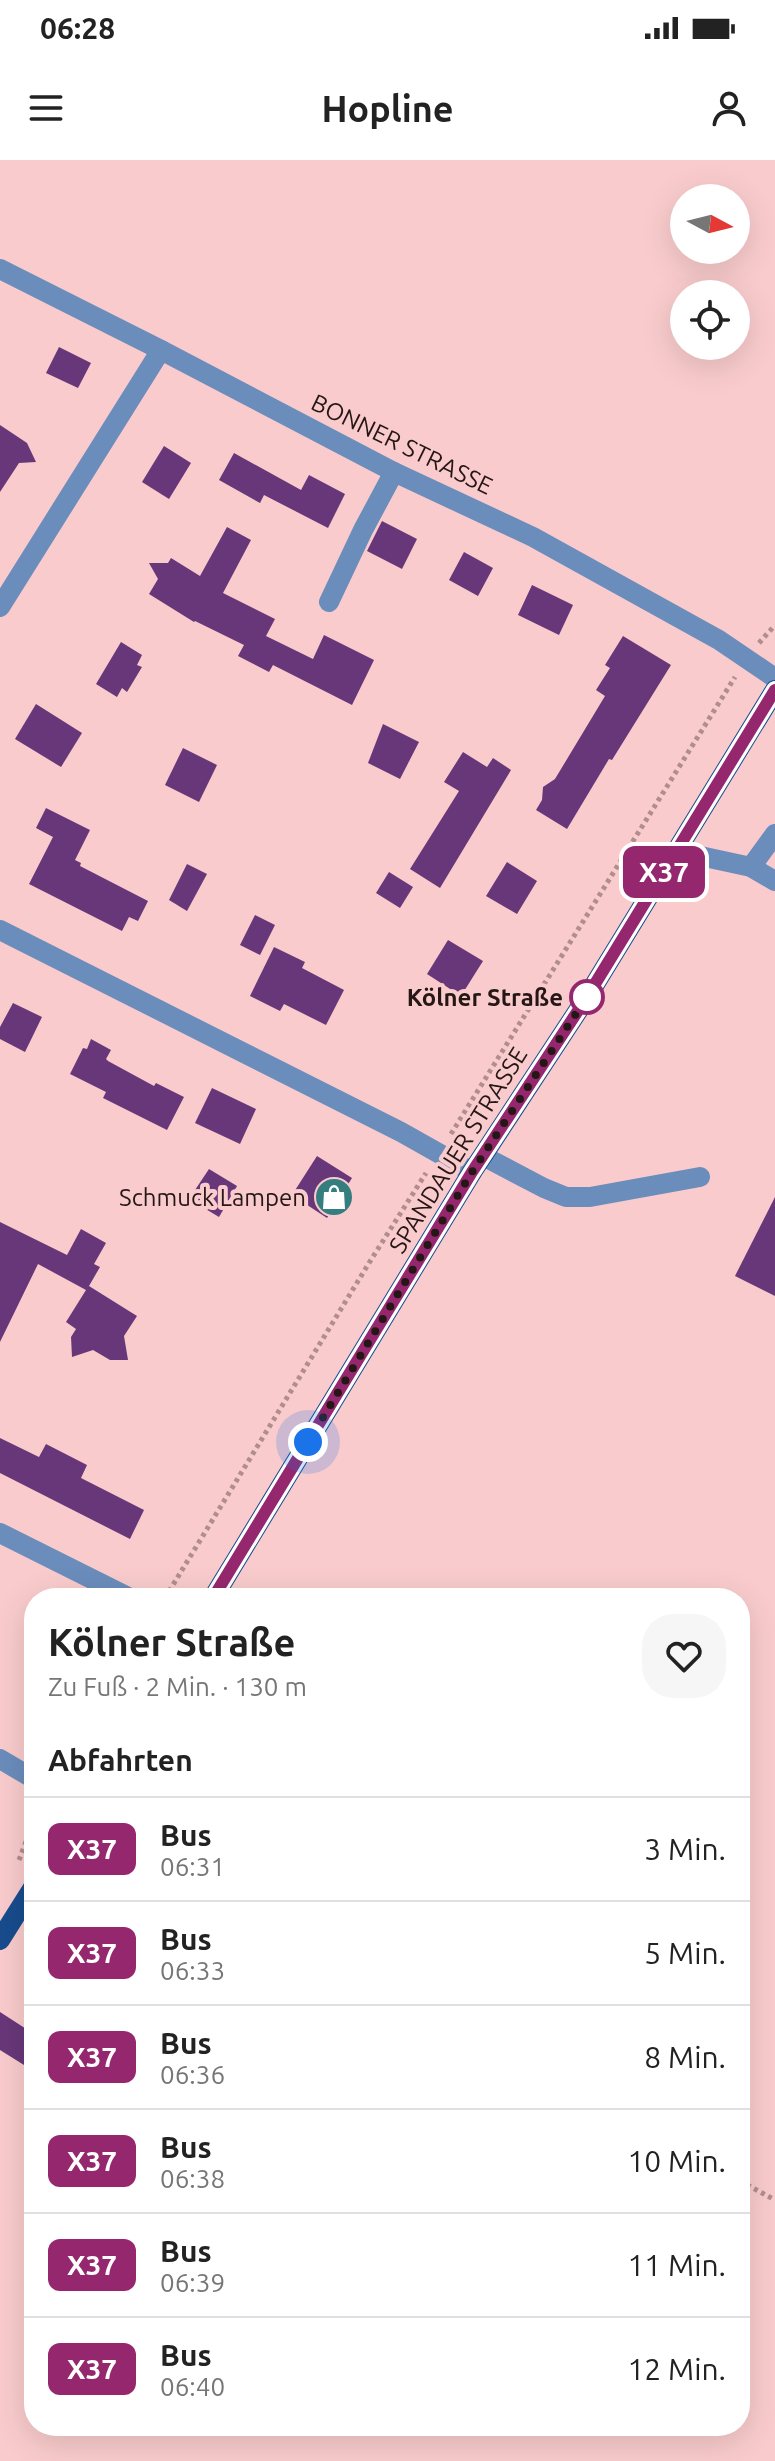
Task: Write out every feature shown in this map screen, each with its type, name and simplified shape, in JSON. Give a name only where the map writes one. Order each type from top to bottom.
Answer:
[{"type":"main road","name":"SPANDAUER STRASSE","points":[[219,1588],[477,1164],[587,997],[775,690]]},
{"type":"main road","points":[[0,1940],[24,1902]]},
{"type":"street","name":"BONNER STRASSE","points":[[0,269],[394,472],[533,537],[719,640],[775,678]]},
{"type":"street","points":[[0,607],[161,350]]},
{"type":"street","points":[[329,602],[394,472]]},
{"type":"street","points":[[751,867],[775,834]]},
{"type":"street","points":[[677,851],[751,867],[775,881]]},
{"type":"street","points":[[0,930],[439,1154],[477,1164],[566,1197],[590,1197],[700,1177]]},
{"type":"street","points":[[0,1533],[110,1588]]},
{"type":"street","points":[[0,1759],[24,1773]]},
{"type":"path","points":[[171,1588],[369,1263],[746,658],[775,625]]},
{"type":"path","points":[[19,1860],[24,1847]]},
{"type":"path","points":[[750,2186],[775,2200]]},
{"type":"building","points":[[59,347],[91,363],[78,388],[46,373]]},
{"type":"building","points":[[0,425],[27,443],[36,462],[19,463],[0,492]]},
{"type":"building","points":[[164,446],[191,463],[169,499],[142,482]]},
{"type":"building","points":[[234,453],[301,490],[309,475],[345,494],[328,528],[264,495],[260,503],[219,480]]},
{"type":"building","points":[[382,521],[417,539],[402,569],[367,551]]},
{"type":"building","points":[[227,527],[251,540],[223,593],[275,619],[266,636],[313,659],[324,635],[374,660],[352,705],[273,665],[269,672],[238,656],[244,645],[194,622],[149,594],[158,579],[149,563],[168,563],[171,558],[200,576]]},
{"type":"building","points":[[464,552],[493,568],[478,596],[449,580]]},
{"type":"building","points":[[532,585],[573,605],[559,635],[518,615]]},
{"type":"building","points":[[623,636],[671,665],[567,829],[536,810],[542,800],[543,787],[555,779],[605,696],[596,690],[610,668],[605,665]]},
{"type":"building","points":[[121,642],[142,655],[137,665],[142,667],[127,692],[122,688],[117,697],[96,684]]},
{"type":"building","points":[[36,704],[82,733],[61,767],[15,739]]},
{"type":"building","points":[[383,724],[419,742],[400,779],[368,763]]},
{"type":"building","points":[[183,748],[217,765],[199,802],[165,785]]},
{"type":"building","points":[[463,752],[487,767],[493,758],[511,770],[440,888],[410,869],[459,791],[444,782]]},
{"type":"building","points":[[46,808],[90,830],[75,860],[81,863],[80,866],[148,901],[138,921],[129,917],[122,931],[29,884],[53,837],[36,828]]},
{"type":"building","points":[[507,862],[537,881],[517,914],[486,896]]},
{"type":"building","points":[[187,864],[207,874],[187,911],[169,900]]},
{"type":"building","points":[[389,872],[413,887],[400,908],[376,893]]},
{"type":"building","points":[[255,915],[275,925],[260,955],[240,945]]},
{"type":"building","points":[[448,940],[483,961],[461,996],[427,974]]},
{"type":"building","points":[[274,947],[305,962],[302,968],[344,990],[326,1025],[284,1004],[280,1011],[250,996]]},
{"type":"building","points":[[13,1003],[42,1017],[25,1052],[0,1039],[0,1027]]},
{"type":"building","points":[[91,1039],[111,1050],[106,1059],[108,1061],[154,1086],[156,1083],[184,1097],[167,1130],[103,1098],[106,1092],[70,1074]]},
{"type":"building","points":[[212,1088],[256,1109],[240,1144],[195,1123]]},
{"type":"building","points":[[317,1156],[352,1178],[327,1218],[292,1195]]},
{"type":"building","points":[[209,1169],[237,1186],[219,1217],[189,1199]]},
{"type":"building","points":[[775,1197],[775,1296],[735,1276]]},
{"type":"building","points":[[0,1222],[67,1255],[81,1229],[106,1243],[94,1264],[100,1267],[89,1286],[137,1316],[124,1336],[128,1360],[110,1360],[93,1350],[72,1357],[71,1337],[76,1329],[66,1322],[86,1290],[38,1264],[0,1342]]},
{"type":"building","points":[[0,1438],[39,1457],[46,1444],[87,1465],[81,1478],[144,1510],[130,1539],[0,1473]]},
{"type":"building","points":[[0,2012],[24,2028],[24,2065],[0,2050]]},
{"type":"bus line","name":"X37","points":[[219,1588],[472,1172],[587,997],[775,690]]},
{"type":"place","name":"Kölner Straße","points":[[587,997]]},
{"type":"place","name":"Schmuck Lampen","points":[[334,1197]]},
{"type":"route","points":[[308,1442],[472,1172],[587,997]]}]
